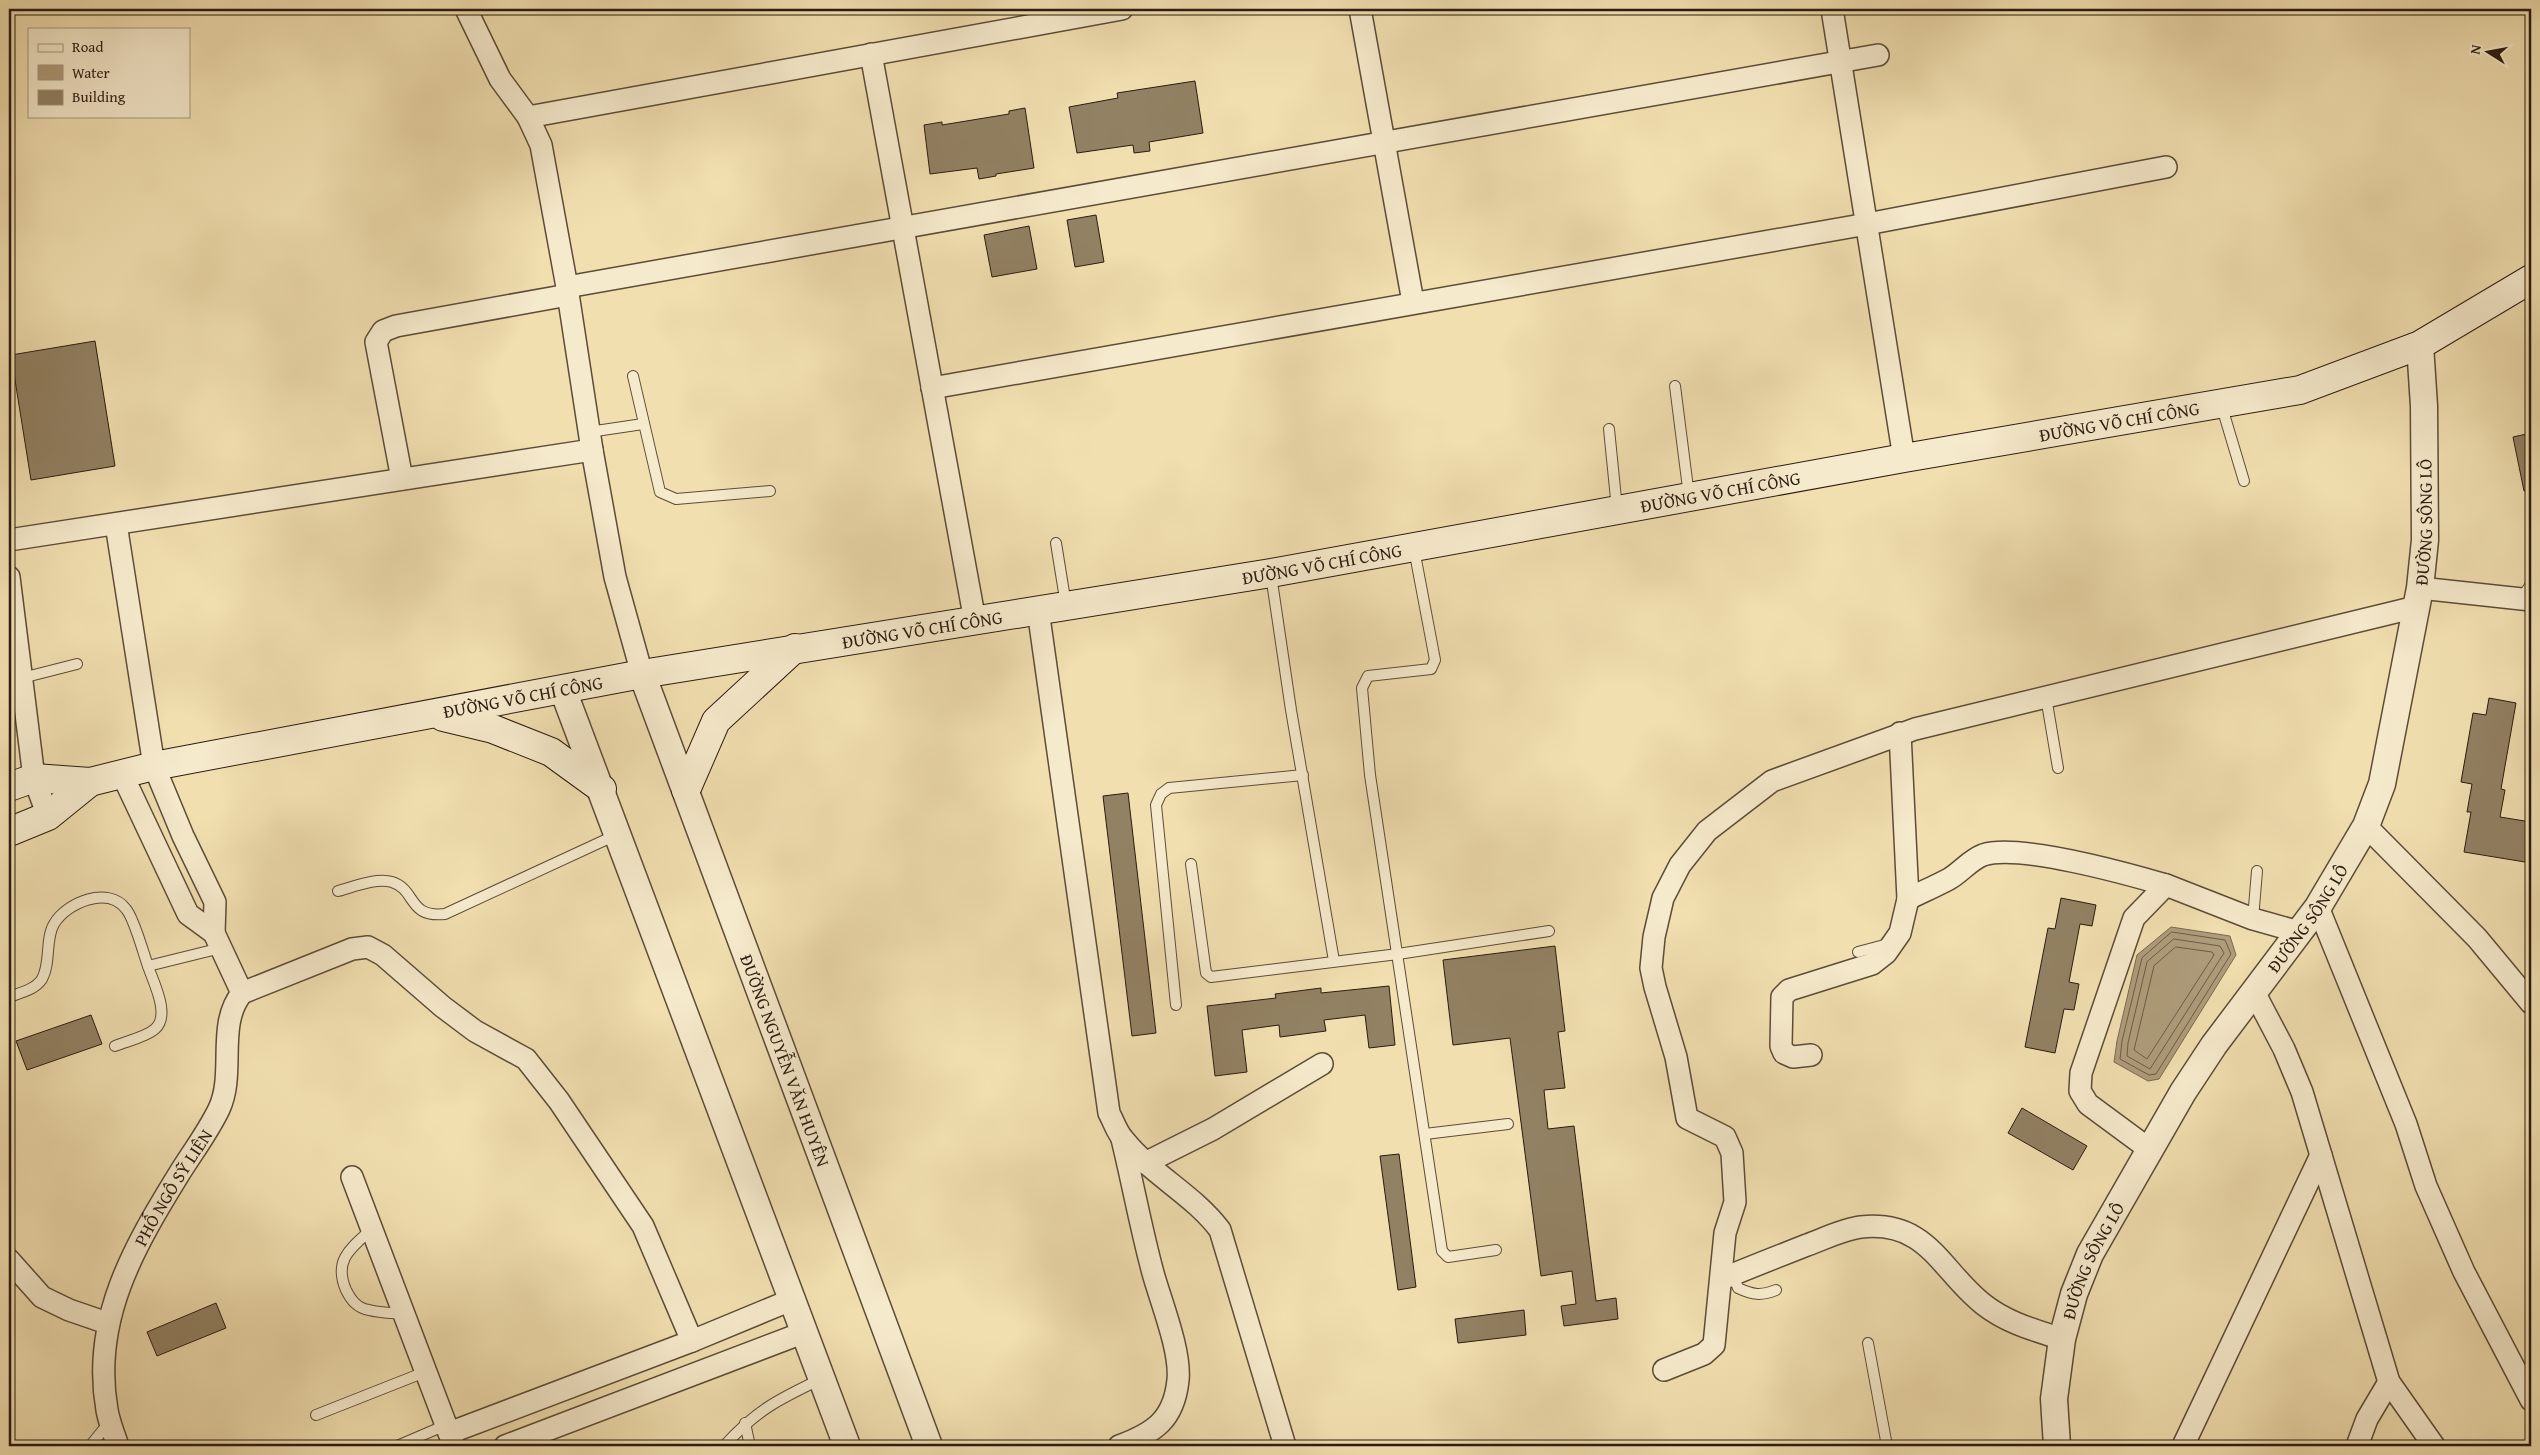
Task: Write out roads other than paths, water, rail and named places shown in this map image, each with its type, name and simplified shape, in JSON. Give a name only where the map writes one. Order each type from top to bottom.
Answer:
[{"type":"main road","name":"ĐƯỜNG VÕ CHÍ CÔNG","points":[[9,787],[34,778],[90,782],[154,766],[642,674],[1271,573],[1904,458],[2300,390],[2420,345],[2531,280]]},
{"type":"main road","points":[[686,790],[716,721],[795,648]]},
{"type":"main road","points":[[429,714],[493,728],[551,752],[602,789]]},
{"type":"main road","name":"ĐƯỜNG VÕ CHÍ CÔNG","points":[[9,832],[48,816],[90,782]]},
{"type":"street","points":[[466,9],[500,79],[528,117],[540,145],[568,291],[591,441],[615,577],[642,674]]},
{"type":"street","points":[[528,117],[1122,9]]},
{"type":"street","points":[[1360,9],[1413,302]]},
{"type":"street","points":[[1832,9],[1904,458]]},
{"type":"street","points":[[871,54],[975,621]]},
{"type":"street","points":[[402,479],[376,342],[383,331],[396,326],[904,227],[1878,55]]},
{"type":"street","points":[[932,388],[1413,302],[1867,224],[2166,167]]},
{"type":"street","name":"ĐƯỜNG SÔNG LÔ","points":[[2055,1446],[2054,1399],[2062,1339],[2074,1294],[2090,1254],[2149,1149],[2214,1045],[2318,907],[2366,826],[2382,784],[2418,597],[2425,540],[2424,406],[2420,345]]},
{"type":"street","points":[[9,540],[402,479],[591,441]]},
{"type":"street","points":[[116,524],[154,766],[183,836],[215,902],[217,940],[242,993],[352,949],[368,947],[383,955],[443,1007],[475,1031],[526,1059],[559,1101],[643,1226],[692,1341]]},
{"type":"street","points":[[9,586],[17,672],[34,778],[48,816]]},
{"type":"street","points":[[1664,1370],[1704,1354],[1714,1345],[1728,1276],[1725,1233],[1735,1202],[1732,1153],[1725,1137],[1687,1118],[1676,1057],[1651,968],[1654,937],[1663,898],[1680,865],[1706,831],[1772,781],[1900,733],[2046,697],[2418,597],[2528,595]]},
{"type":"street","points":[[1038,610],[1109,1113],[1122,1139],[1152,1270],[1178,1363],[1178,1380],[1169,1410],[1155,1430],[1119,1446]]},
{"type":"street","name":"ĐƯỜNG NGUYỄN VĂN HUYÊN","points":[[642,674],[929,1446]]},
{"type":"street","points":[[563,690],[602,789],[617,834],[847,1446]]},
{"type":"street","points":[[1811,1055],[1793,1057],[1784,1053],[1781,1046],[1782,997],[1789,990],[1872,964],[1886,953],[1900,933],[1908,899],[1900,733]]},
{"type":"street","points":[[122,774],[188,914],[217,940]]},
{"type":"street","points":[[2366,826],[2477,938],[2531,1003]]},
{"type":"street","points":[[1908,899],[1950,878],[1974,859],[1985,854],[2015,852],[2092,866],[2166,885],[2253,919],[2299,932]]},
{"type":"street","points":[[2149,1149],[2088,1104],[2080,1091],[2081,1073],[2134,918],[2166,885]]},
{"type":"street","points":[[2318,907],[2406,1124],[2426,1186],[2464,1272],[2531,1400]]},
{"type":"street","points":[[2254,992],[2284,1049],[2302,1092],[2389,1382],[2434,1446]]},
{"type":"street","name":"PHỐ NGÔ SỸ LIÊN","points":[[115,1436],[107,1411],[104,1376],[107,1323],[125,1270],[148,1223],[219,1109],[227,1082],[229,1019],[234,1003],[242,993]]},
{"type":"street","points":[[1145,1163],[1213,1129],[1322,1064]]},
{"type":"street","points":[[1122,1139],[1145,1163],[1209,1215],[1220,1230],[1285,1446]]},
{"type":"street","points":[[2183,1446],[2321,1155]]},
{"type":"street","points":[[352,1177],[450,1435],[692,1341],[791,1300]]},
{"type":"street","points":[[1728,1276],[1830,1236],[1860,1227],[1884,1227],[1905,1232],[1924,1242],[1981,1303],[2001,1318],[2062,1339]]},
{"type":"street","points":[[9,1260],[42,1297],[69,1310],[107,1323]]},
{"type":"street","points":[[505,1446],[805,1332]]},
{"type":"street","points":[[2357,1446],[2367,1419],[2389,1382]]},
{"type":"lane","points":[[633,376],[660,492],[676,500],[770,491]]},
{"type":"lane","points":[[1675,386],[1689,497]]},
{"type":"lane","points":[[2221,403],[2244,481]]},
{"type":"lane","points":[[591,441],[643,424]]},
{"type":"lane","points":[[1608,429],[1617,510]]},
{"type":"lane","points":[[1056,543],[1066,606]]},
{"type":"lane","points":[[1413,548],[1435,660],[1431,669],[1368,676],[1362,688],[1370,775],[1442,1251],[1448,1257],[1496,1250]]},
{"type":"lane","points":[[1271,573],[1334,961]]},
{"type":"lane","points":[[17,672],[77,664]]},
{"type":"lane","points":[[2046,697],[2058,768]]},
{"type":"lane","points":[[1176,1005],[1156,805],[1161,794],[1169,788],[1303,775]]},
{"type":"lane","points":[[338,891],[377,881],[392,882],[404,891],[419,910],[432,916],[446,914],[617,834]]},
{"type":"lane","points":[[1191,864],[1206,973],[1211,977],[1398,954],[1549,931]]},
{"type":"lane","points":[[2253,919],[2257,871]]},
{"type":"lane","points":[[9,997],[34,987],[42,979],[53,925],[64,910],[88,899],[104,898],[118,902],[126,909],[148,966],[162,1011],[160,1023],[155,1030],[115,1046]]},
{"type":"lane","points":[[148,966],[217,940]]},
{"type":"lane","points":[[1858,952],[1894,943]]},
{"type":"lane","points":[[1425,1134],[1508,1124]]},
{"type":"lane","points":[[372,1229],[349,1251],[341,1265],[343,1282],[351,1301],[367,1310],[404,1314]]},
{"type":"lane","points":[[1728,1276],[1738,1288],[1749,1294],[1763,1295],[1776,1290]]},
{"type":"lane","points":[[1868,1343],[1887,1446]]},
{"type":"lane","points":[[316,1415],[425,1372]]},
{"type":"lane","points":[[724,1446],[745,1423],[772,1403],[822,1378]]},
{"type":"lane","points":[[745,1423],[750,1446]]},
{"type":"lane","points":[[90,1446],[103,1430],[115,1436]]},
{"type":"lane","points":[[397,1446],[450,1435]]},
{"type":"water","points":[[2171,927],[2230,936],[2236,955],[2159,1079],[2148,1081],[2114,1062],[2117,1041],[2137,955]]}]
